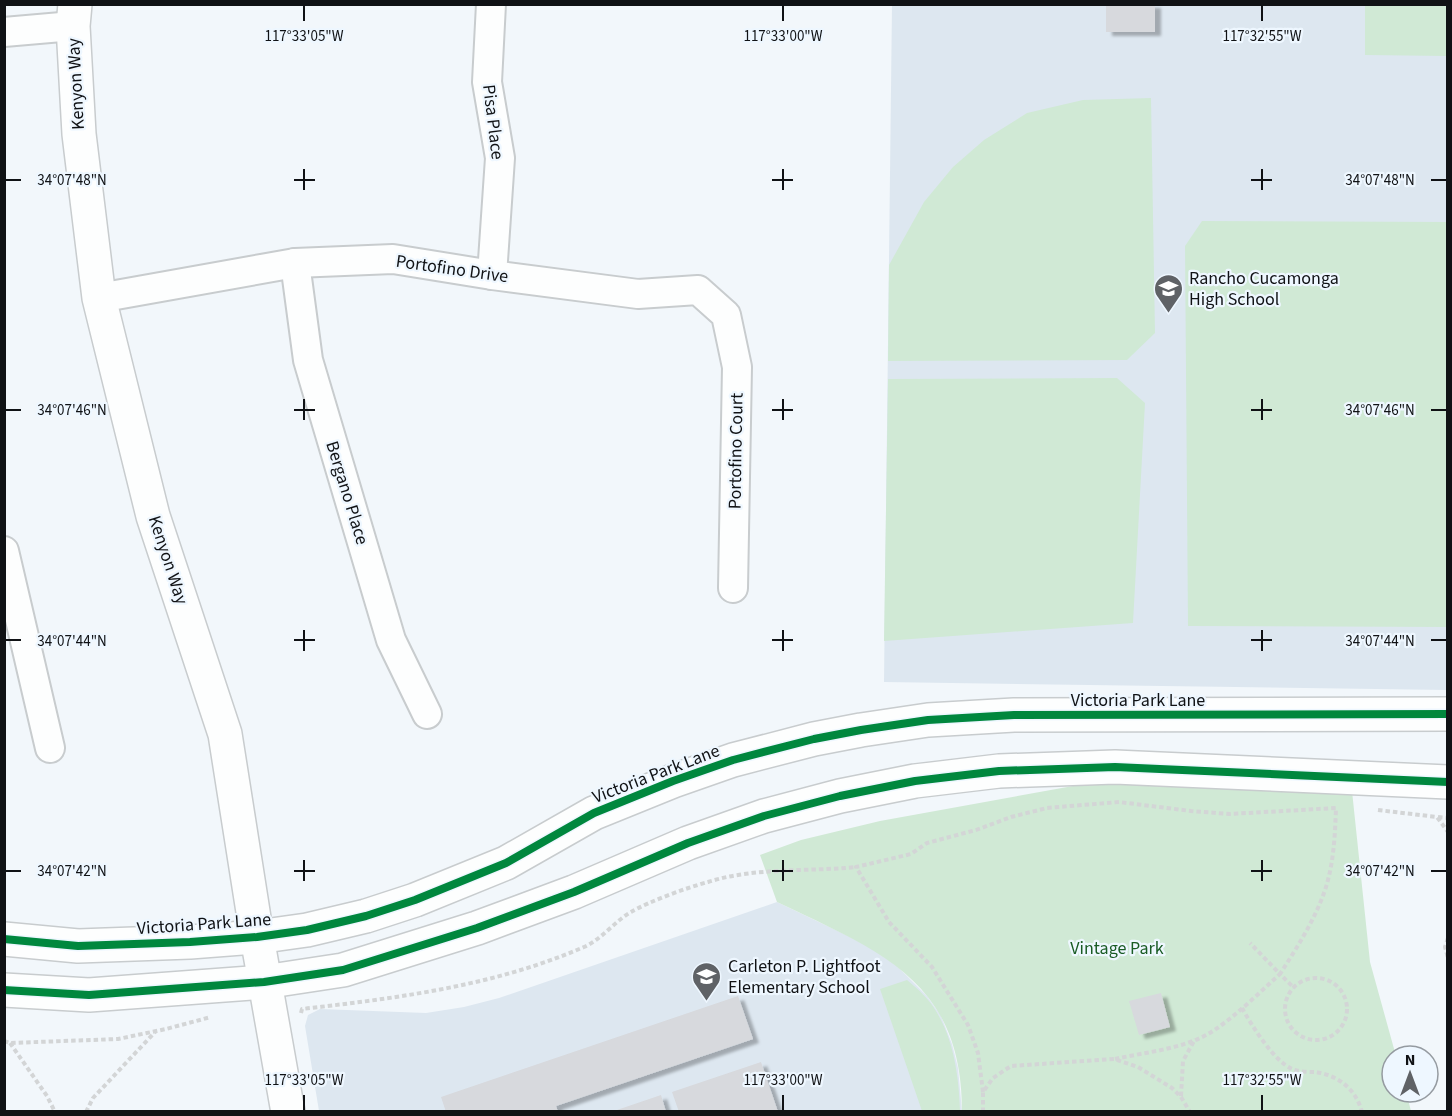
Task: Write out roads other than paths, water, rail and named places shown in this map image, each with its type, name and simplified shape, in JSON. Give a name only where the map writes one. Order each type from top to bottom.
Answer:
[{"type":"street","name":"Pisa Place","points":[[491,4],[487,82],[500,158],[492,275]]},
{"type":"street","points":[[4,32],[74,15]]},
{"type":"street","name":"Kenyon Way","points":[[74,15],[79,134],[99,298],[153,516],[225,734],[257,937],[284,1005],[288,1112]]},
{"type":"street","name":"Portofino Drive","points":[[99,298],[295,263],[393,259],[492,275],[638,294],[698,290],[726,315]]},
{"type":"street","name":"Bergano Place","points":[[295,263],[308,360],[391,640],[427,714]]},
{"type":"street","name":"Portofino Court","points":[[726,315],[737,368],[733,588]]},
{"type":"street","points":[[4,551],[50,748]]},
{"type":"street","name":"Victoria Park Lane","points":[[4,939],[78,946],[190,942],[257,937],[366,916],[415,900],[506,863],[594,813],[673,781],[744,757],[861,730],[928,720],[1014,715],[1448,714]]},
{"type":"street","points":[[4,990],[284,1005],[343,970],[477,928],[574,892],[688,843],[764,816],[840,796],[915,781],[999,771],[1115,768],[1448,782]]},
{"type":"place","name":"Rancho Cucamonga High School","points":[[1168,314]]},
{"type":"place","name":"Carleton P. Lightfoot Elementary School","points":[[707,1002]]},
{"type":"park label","name":"Vintage Park","points":[[1117,948]]}]
